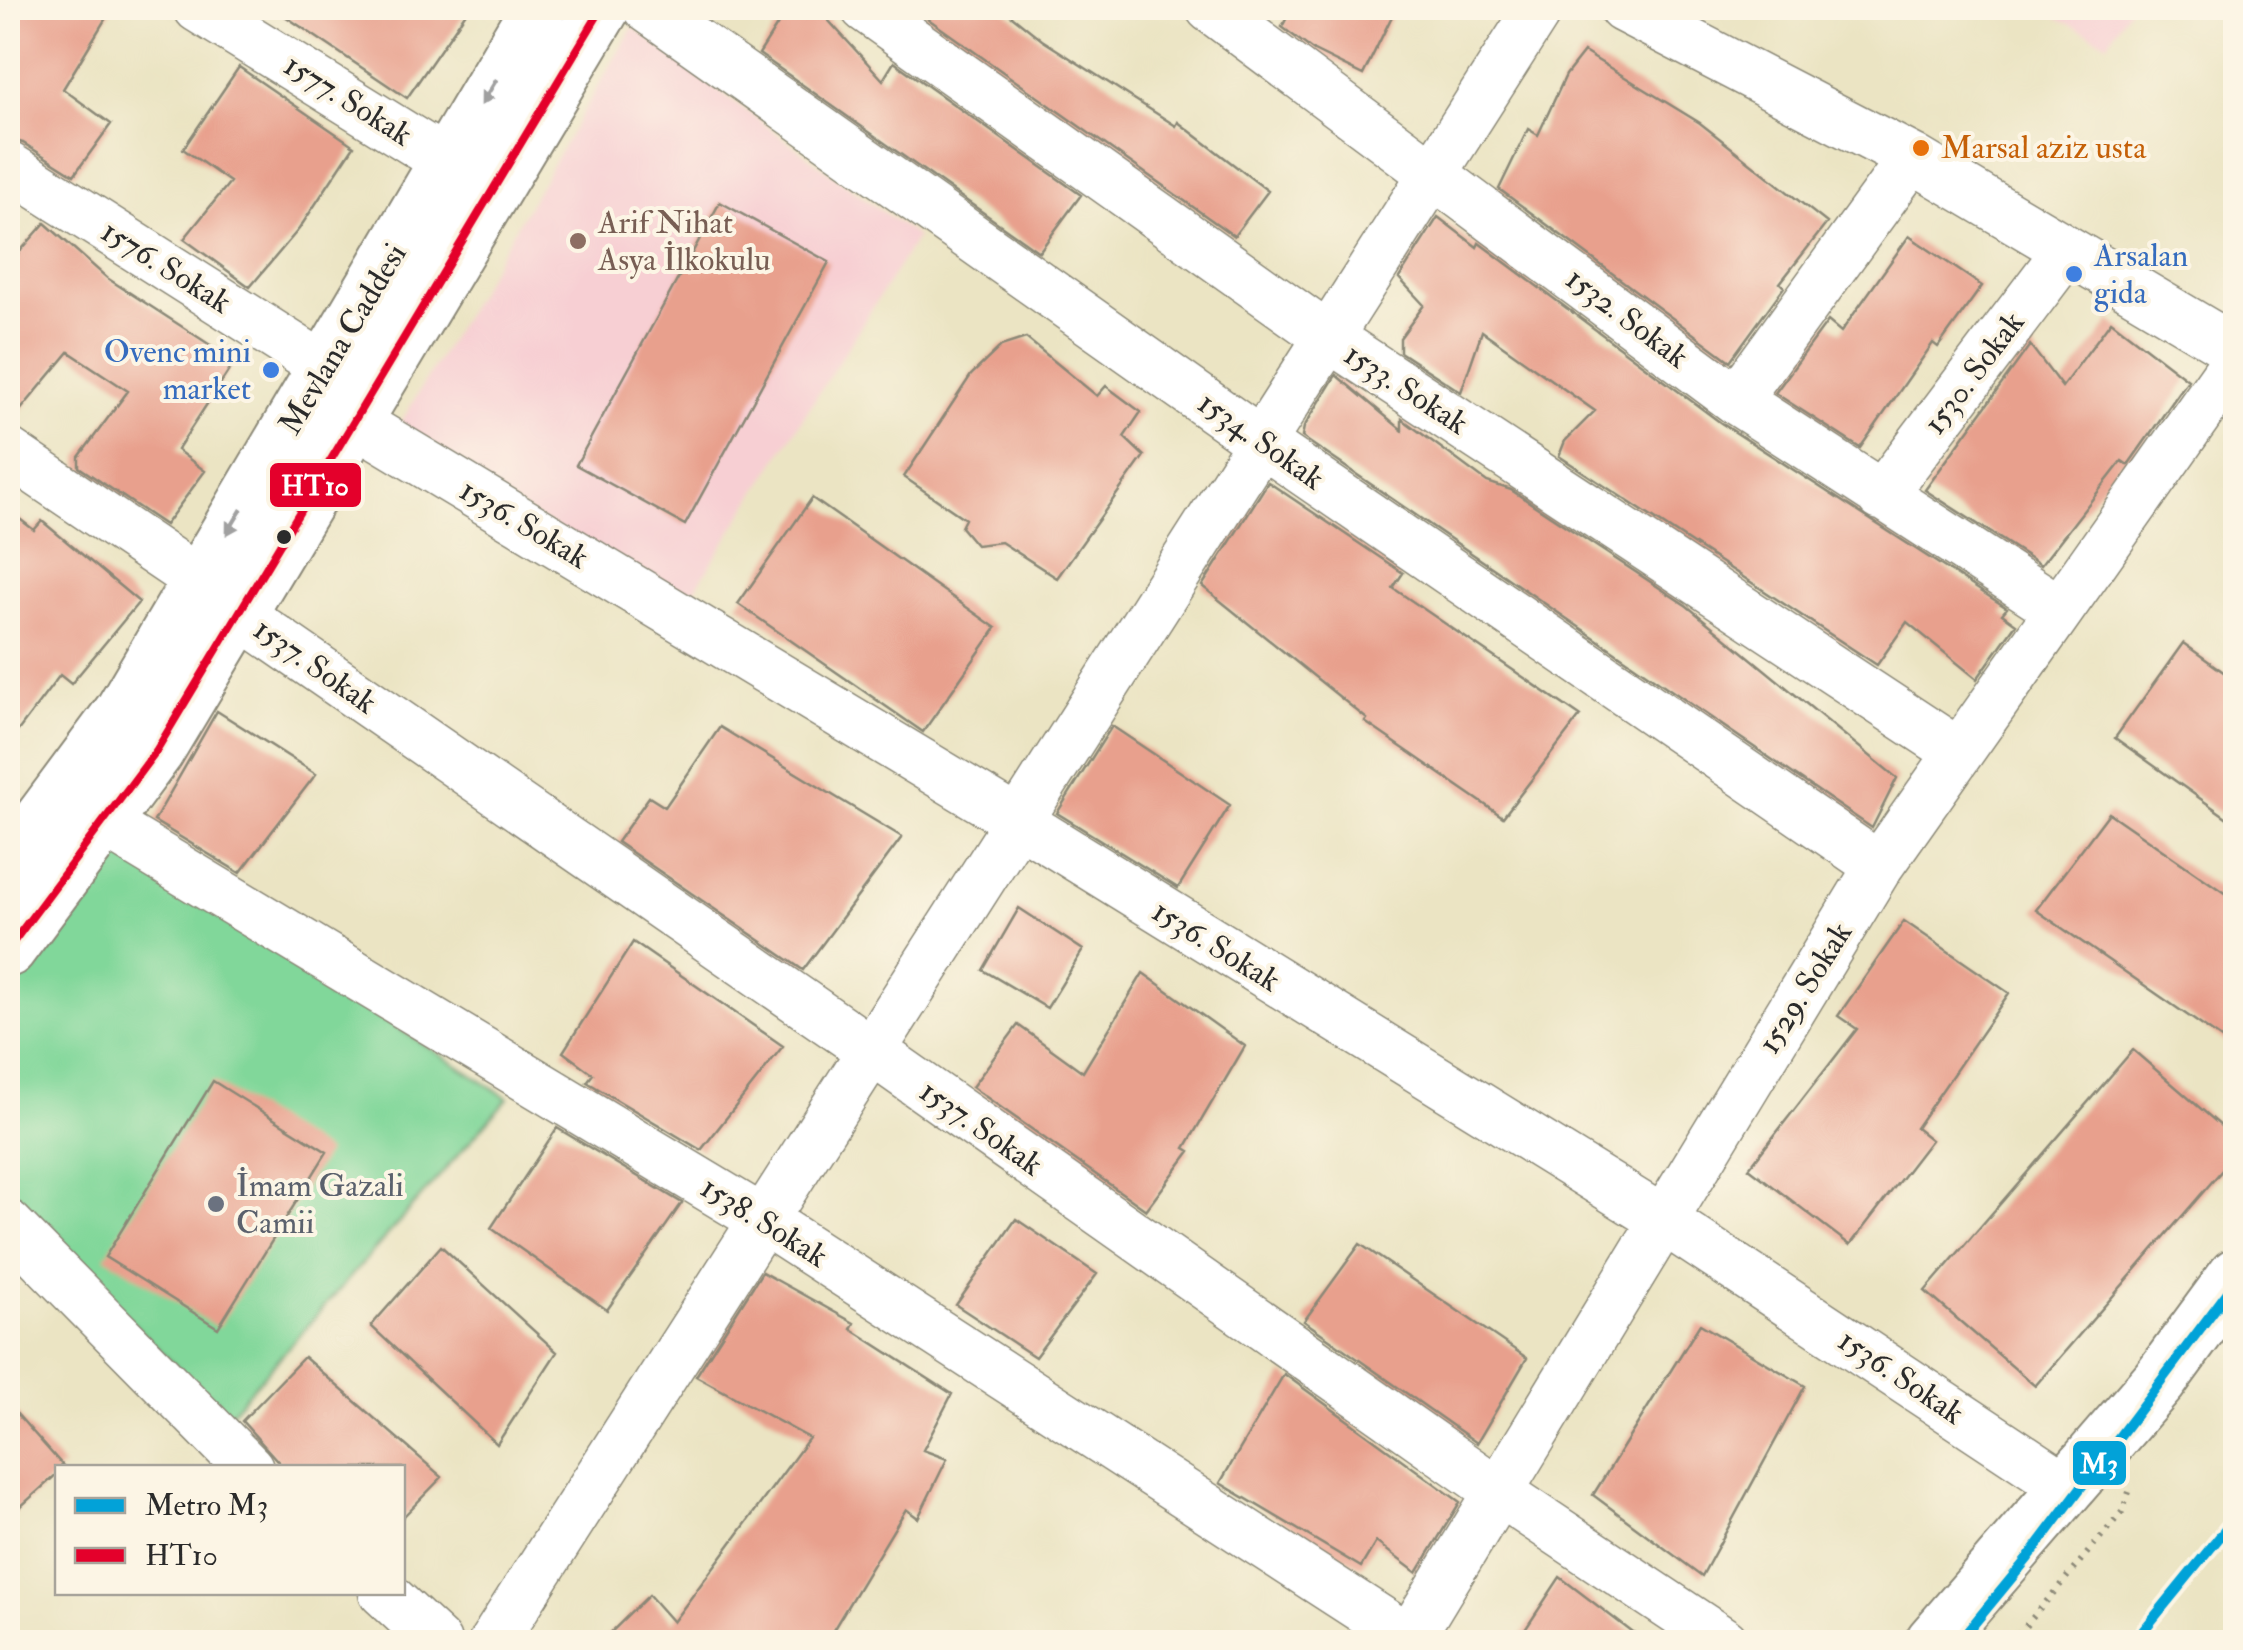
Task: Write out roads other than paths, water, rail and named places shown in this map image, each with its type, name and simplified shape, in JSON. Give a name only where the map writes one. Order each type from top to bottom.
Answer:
[{"type":"main road","name":"Mevlana Caddesi","points":[[8,949],[156,751],[219,597],[326,368],[538,8]]},
{"type":"main road","name":"Mevlana Caddesi","points":[[16,835],[219,597],[354,421],[602,8]]},
{"type":"main road","points":[[1933,1642],[2159,1381],[2236,1276]]},
{"type":"street","name":"1577. Sokak","points":[[198,8],[448,162]]},
{"type":"street","name":"1534. Sokak","points":[[647,8],[1261,442],[1879,866]]},
{"type":"street","name":"1533. Sokak","points":[[866,8],[1328,338],[1958,752]]},
{"type":"street","name":"1532. Sokak","points":[[1210,8],[1736,400],[2057,608]]},
{"type":"street","points":[[493,1642],[1539,8]]},
{"type":"street","points":[[1624,8],[1912,158],[2236,350]]},
{"type":"street","points":[[1736,400],[1912,158]]},
{"type":"street","name":"1576. Sokak","points":[[8,166],[326,368]]},
{"type":"street","name":"1530. Sokak","points":[[1881,496],[2067,250]]},
{"type":"street","name":"1529. Sokak","points":[[1412,1641],[1496,1490],[1879,866],[2057,608],[2236,360]]},
{"type":"street","name":"1536. Sokak","points":[[354,421],[1018,822],[1663,1220],[2067,1487]]},
{"type":"street","name":"1537. Sokak","points":[[8,452],[872,1050],[1496,1490],[1724,1642]]},
{"type":"street","name":"1538. Sokak","points":[[100,821],[763,1220],[1412,1641]]},
{"type":"street","points":[[8,1224],[245,1465]]},
{"type":"street","points":[[386,1595],[437,1642]]},
{"type":"metro line","name":"M3","points":[[1959,1642],[2028,1558],[2236,1281]]},
{"type":"metro line","name":"M3","points":[[2134,1642],[2236,1517]]},
{"type":"place","name":"Marsal aziz usta","points":[[1921,148]]},
{"type":"place","name":"Arif Nihat Asya İlkokulu","points":[[578,241]]},
{"type":"place","name":"Arsalan gida","points":[[2074,274]]},
{"type":"place","name":"Ovenc mini market","points":[[271,370]]},
{"type":"place","name":"İmam Gazali Camii","points":[[216,1204]]}]
